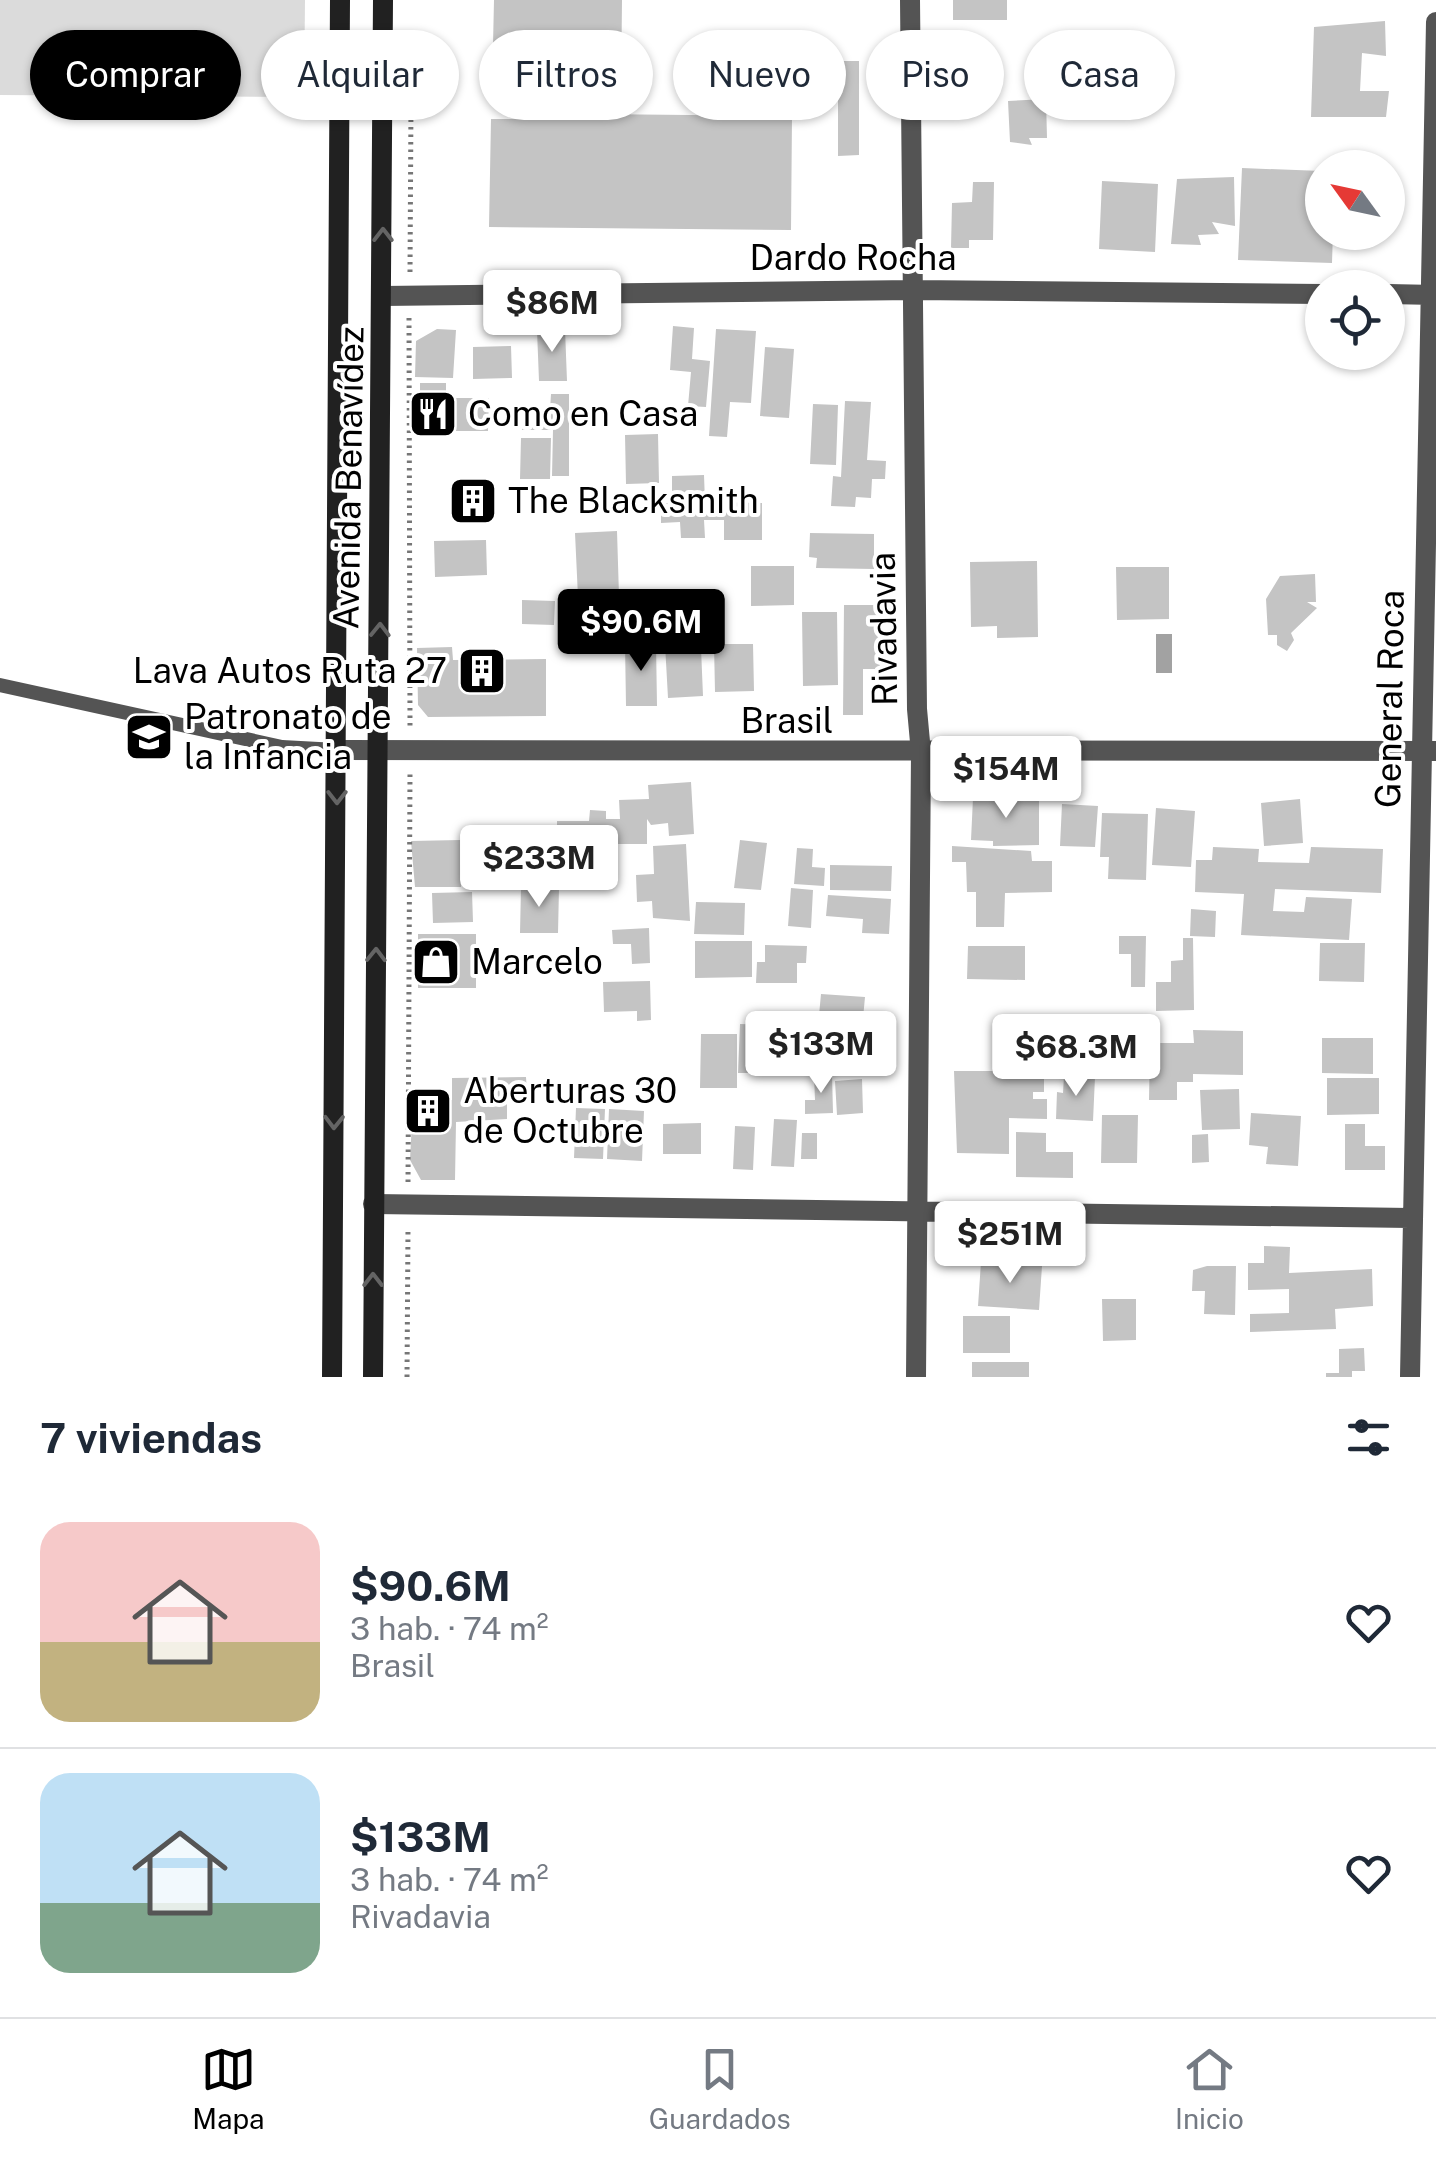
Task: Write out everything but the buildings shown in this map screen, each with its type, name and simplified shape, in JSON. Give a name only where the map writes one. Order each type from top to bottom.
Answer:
[{"type":"main road","name":"Avenida Benavídez","points":[[332,1377],[340,0]]},
{"type":"main road","name":"Avenida Benavídez","points":[[373,1377],[383,0]]},
{"type":"street","name":"Rivadavia","points":[[910,0],[916,709],[921,753],[916,1377]]},
{"type":"street","name":"General Roca","points":[[1410,1377],[1410,1218],[1429,751],[1436,22]]},
{"type":"street","name":"Dardo Rocha","points":[[383,296],[914,290],[1305,294]]},
{"type":"street","points":[[1405,294],[1433,295]]},
{"type":"street","name":"Brasil","points":[[337,750],[1429,751]]},
{"type":"street","points":[[373,1204],[1410,1218]]},
{"type":"lane","points":[[0,684],[282,747],[337,750]]},
{"type":"path","points":[[407,1377],[410,120]]},
{"type":"shaded area","points":[[0,0],[305,0],[305,30],[261,30],[261,97],[241,97],[241,30],[30,30],[30,95],[0,95]]},
{"type":"shaded area","points":[[1156,634],[1172,634],[1172,673],[1156,673]]},
{"type":"place","name":"Como en Casa","points":[[433,414]]},
{"type":"place","name":"The Blacksmith","points":[[473,501]]},
{"type":"place","name":"Lava Autos Ruta 27","points":[[482,671]]},
{"type":"place","name":"Patronato de la Infancia","points":[[149,737]]},
{"type":"place","name":"Marcelo","points":[[436,962]]},
{"type":"place","name":"Aberturas 30 de Octubre","points":[[428,1111]]}]
